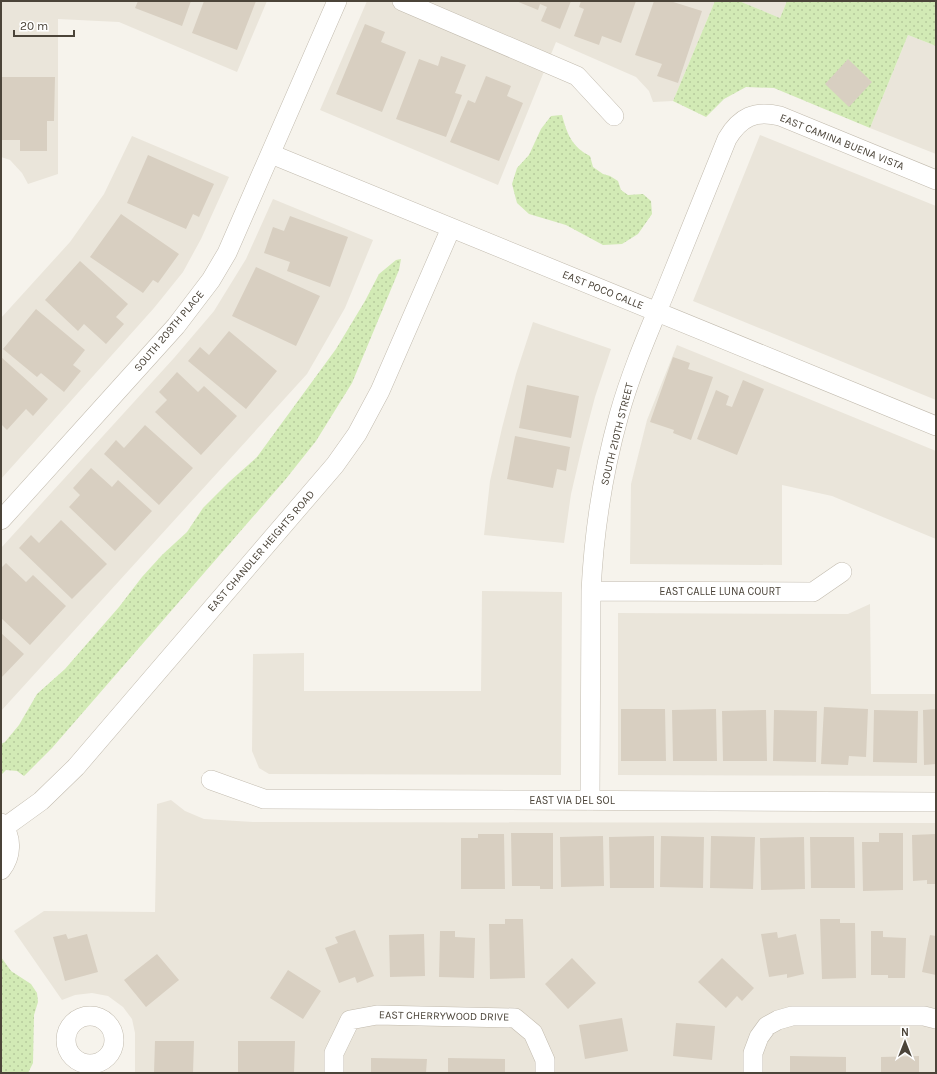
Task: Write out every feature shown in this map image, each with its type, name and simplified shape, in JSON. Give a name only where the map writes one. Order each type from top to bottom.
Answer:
[{"type":"street","name":"SOUTH 209TH PLACE","points":[[1,520],[176,326],[211,280],[227,253],[337,1]]},
{"type":"street","points":[[402,1],[577,76],[614,116]]},
{"type":"street","name":"EAST CAMINA BUENA VISTA","points":[[747,118],[768,113],[780,116],[936,180]]},
{"type":"street","name":"SOUTH 210TH STREET","points":[[590,800],[591,591],[596,528],[610,452],[632,376],[657,312],[728,139],[734,128],[747,118]]},
{"type":"street","name":"EAST POCO CALLE","points":[[271,154],[936,426]]},
{"type":"street","name":"EAST CHANDLER HEIGHTS ROAD","points":[[1,870],[6,863],[10,851],[9,839],[3,825],[41,800],[76,767],[335,465],[356,434],[380,391],[451,228]]},
{"type":"street","name":"EAST CALLE LUNA COURT","points":[[591,591],[813,592],[842,572]]},
{"type":"street","name":"EAST VIA DEL SOL","points":[[211,780],[264,799],[936,802]]},
{"type":"street","name":"EAST CHERRYWOOD DRIVE","points":[[334,1073],[334,1053],[350,1020],[378,1015],[515,1018],[533,1032],[545,1060],[545,1073]]},
{"type":"street","points":[[753,1073],[753,1053],[759,1037],[766,1026],[792,1016],[924,1016],[936,1019]]},
{"type":"shaded area","points":[[1,1],[267,1],[237,72],[119,22],[58,19],[58,174],[28,184],[22,173],[10,160],[1,157]]},
{"type":"shaded area","points":[[367,1],[715,1],[673,101],[653,102],[649,91],[636,77],[556,42],[498,185],[320,110]]},
{"type":"shaded area","points":[[739,1],[787,1],[780,18]]},
{"type":"shaded area","points":[[908,35],[936,46],[936,154],[870,128]]},
{"type":"shaded area","points":[[760,135],[936,206],[936,400],[693,301]]},
{"type":"shaded area","points":[[132,136],[229,177],[201,239],[183,272],[154,308],[1,479],[1,318],[70,242],[104,194]]},
{"type":"shaded area","points":[[273,199],[373,240],[345,308],[307,374],[1,711],[1,548],[174,358],[214,311],[246,259]]},
{"type":"shaded area","points":[[533,322],[611,349],[595,397],[583,443],[571,494],[564,543],[484,535],[490,481],[502,428],[516,374]]},
{"type":"shaded area","points":[[677,345],[936,451],[936,539],[832,496],[782,485],[782,565],[630,564],[631,484],[647,420]]},
{"type":"shaded area","points":[[482,591],[562,592],[561,775],[269,774],[259,768],[252,751],[253,654],[304,653],[304,691],[481,691]]},
{"type":"shaded area","points":[[870,604],[871,694],[936,694],[936,776],[618,775],[618,613],[848,614]]},
{"type":"shaded area","points":[[171,800],[185,811],[204,819],[253,822],[936,823],[936,1073],[135,1073],[135,1033],[132,1019],[123,1007],[108,996],[92,993],[75,995],[62,1000],[14,931],[44,911],[155,912],[157,804]]},
{"type":"green space","points":[[715,1],[739,1],[780,18],[787,1],[936,1],[936,46],[908,35],[870,128],[774,88],[746,87],[724,99],[706,117],[673,101]]},
{"type":"green space","points":[[562,115],[568,134],[579,148],[590,156],[593,167],[603,174],[618,181],[621,190],[628,195],[643,194],[651,201],[652,214],[638,234],[622,244],[603,245],[566,225],[529,214],[517,203],[512,184],[517,168],[529,155],[541,129],[551,116]]},
{"type":"green space","points":[[401,259],[399,270],[352,383],[316,441],[285,480],[52,748],[24,776],[17,771],[6,770],[1,775],[1,744],[5,742],[19,725],[37,694],[65,669],[119,607],[142,577],[162,555],[187,532],[203,508],[257,457],[336,349],[365,301],[379,274],[396,260]]},
{"type":"green space","points":[[1,957],[11,971],[31,984],[37,993],[38,1002],[34,1015],[33,1063],[28,1073],[1,1073]]},
{"type":"building","points":[[138,1],[191,1],[182,26],[135,8]]},
{"type":"building","points":[[204,1],[256,1],[237,50],[192,33]]},
{"type":"building","points":[[516,1],[571,1],[560,29],[541,21],[547,7],[540,4],[538,10]]},
{"type":"building","points":[[581,1],[636,1],[621,43],[602,36],[599,45],[574,36],[584,9],[579,7]]},
{"type":"building","points":[[654,1],[670,1],[702,11],[678,83],[657,76],[662,64],[635,55]]},
{"type":"building","points":[[365,24],[385,32],[381,42],[406,52],[382,112],[336,94]]},
{"type":"building","points":[[441,56],[466,65],[455,93],[462,95],[446,137],[396,119],[419,59],[438,66]]},
{"type":"building","points":[[848,59],[872,82],[849,107],[825,84]]},
{"type":"building","points":[[486,76],[511,86],[507,96],[523,103],[499,161],[450,142],[468,100],[475,103]]},
{"type":"building","points":[[2,77],[55,77],[54,121],[47,121],[47,151],[20,151],[20,140],[2,140]]},
{"type":"building","points":[[148,155],[214,184],[199,217],[193,214],[186,229],[127,203]]},
{"type":"building","points":[[121,214],[179,254],[158,283],[153,280],[143,293],[90,257]]},
{"type":"building","points":[[290,216],[348,237],[330,287],[287,271],[290,262],[264,253],[273,227],[284,231]]},
{"type":"building","points":[[80,261],[128,304],[116,317],[124,324],[106,344],[84,324],[78,331],[45,300]]},
{"type":"building","points":[[256,267],[320,296],[296,346],[232,316]]},
{"type":"building","points":[[36,309],[85,350],[73,365],[81,371],[64,392],[41,373],[37,377],[3,349]]},
{"type":"building","points":[[229,331],[277,371],[246,409],[188,361],[200,347],[209,355]]},
{"type":"building","points":[[1,357],[48,399],[33,416],[26,409],[7,430],[1,424]]},
{"type":"building","points":[[673,357],[690,363],[688,369],[713,377],[691,440],[673,433],[674,430],[650,422]]},
{"type":"building","points":[[177,372],[198,392],[204,386],[237,416],[201,455],[155,412],[167,400],[159,392]]},
{"type":"building","points":[[743,380],[764,389],[737,455],[697,439],[716,390],[729,396],[726,405],[732,407]]},
{"type":"building","points":[[527,385],[579,396],[571,438],[519,428]]},
{"type":"building","points":[[145,425],[193,468],[159,505],[104,454],[116,440],[124,448]]},
{"type":"building","points":[[515,436],[570,447],[566,471],[557,469],[553,488],[507,479]]},
{"type":"building","points":[[91,468],[112,487],[118,480],[152,511],[115,551],[69,507],[80,495],[73,488]]},
{"type":"building","points":[[61,520],[107,564],[72,599],[19,548],[31,535],[39,543]]},
{"type":"building","points":[[6,563],[26,582],[33,575],[66,606],[30,645],[1,618],[1,568]]},
{"type":"building","points":[[1,633],[24,654],[1,678]]},
{"type":"building","points":[[824,707],[868,709],[866,757],[849,756],[848,765],[821,764]]},
{"type":"building","points":[[621,709],[665,709],[666,761],[621,761]]},
{"type":"building","points":[[716,709],[717,761],[673,761],[672,710]]},
{"type":"building","points":[[936,709],[936,764],[924,765],[923,710]]},
{"type":"building","points":[[766,710],[767,761],[723,761],[722,711]]},
{"type":"building","points":[[774,710],[817,711],[816,762],[773,761]]},
{"type":"building","points":[[874,710],[918,711],[917,763],[873,762]]},
{"type":"building","points":[[511,833],[553,833],[553,889],[540,889],[540,886],[512,886]]},
{"type":"building","points":[[879,833],[903,833],[903,890],[863,891],[862,842],[879,842]]},
{"type":"building","points":[[478,834],[504,834],[505,889],[461,889],[461,838],[478,838]]},
{"type":"building","points":[[936,834],[936,884],[927,884],[927,880],[913,881],[912,835]]},
{"type":"building","points":[[603,836],[604,886],[561,887],[560,837]]},
{"type":"building","points":[[654,836],[654,888],[610,888],[609,837]]},
{"type":"building","points":[[661,836],[704,837],[703,888],[660,887]]},
{"type":"building","points":[[711,836],[755,837],[753,889],[710,888]]},
{"type":"building","points":[[804,837],[805,889],[761,890],[760,838]]},
{"type":"building","points":[[810,837],[854,837],[855,888],[811,888]]},
{"type":"building","points":[[505,919],[523,919],[525,978],[490,979],[489,924],[505,924]]},
{"type":"building","points":[[820,919],[840,919],[840,923],[855,923],[856,978],[822,979]]},
{"type":"building","points":[[355,930],[374,976],[357,983],[355,977],[339,983],[325,948],[338,943],[335,937]]},
{"type":"building","points":[[440,931],[455,931],[455,937],[475,938],[474,978],[439,977]]},
{"type":"building","points":[[871,931],[883,931],[883,937],[906,938],[905,978],[888,978],[888,975],[871,975]]},
{"type":"building","points":[[777,932],[778,938],[796,934],[804,974],[787,978],[787,974],[769,977],[761,934]]},
{"type":"building","points":[[66,934],[68,939],[87,934],[98,972],[65,981],[53,937]]},
{"type":"building","points":[[424,934],[425,976],[390,977],[389,935]]},
{"type":"building","points":[[930,935],[936,936],[936,975],[922,972]]},
{"type":"building","points":[[157,954],[179,980],[146,1007],[124,980]]},
{"type":"building","points":[[572,958],[596,983],[568,1009],[545,984]]},
{"type":"building","points":[[722,958],[754,988],[742,1001],[737,996],[726,1008],[698,982]]},
{"type":"building","points":[[288,970],[321,991],[303,1019],[270,998]]},
{"type":"building","points":[[622,1018],[628,1051],[585,1059],[579,1025]]},
{"type":"building","points":[[676,1023],[715,1026],[712,1060],[673,1056]]},
{"type":"building","points":[[155,1041],[194,1041],[193,1073],[154,1073]]},
{"type":"building","points":[[238,1041],[295,1041],[294,1073],[238,1073]]},
{"type":"building","points":[[790,1056],[846,1057],[846,1073],[790,1073]]},
{"type":"building","points":[[919,1056],[919,1073],[881,1073],[881,1057]]},
{"type":"building","points":[[371,1058],[427,1059],[426,1073],[371,1073]]},
{"type":"building","points":[[448,1058],[505,1059],[505,1073],[448,1073]]}]
